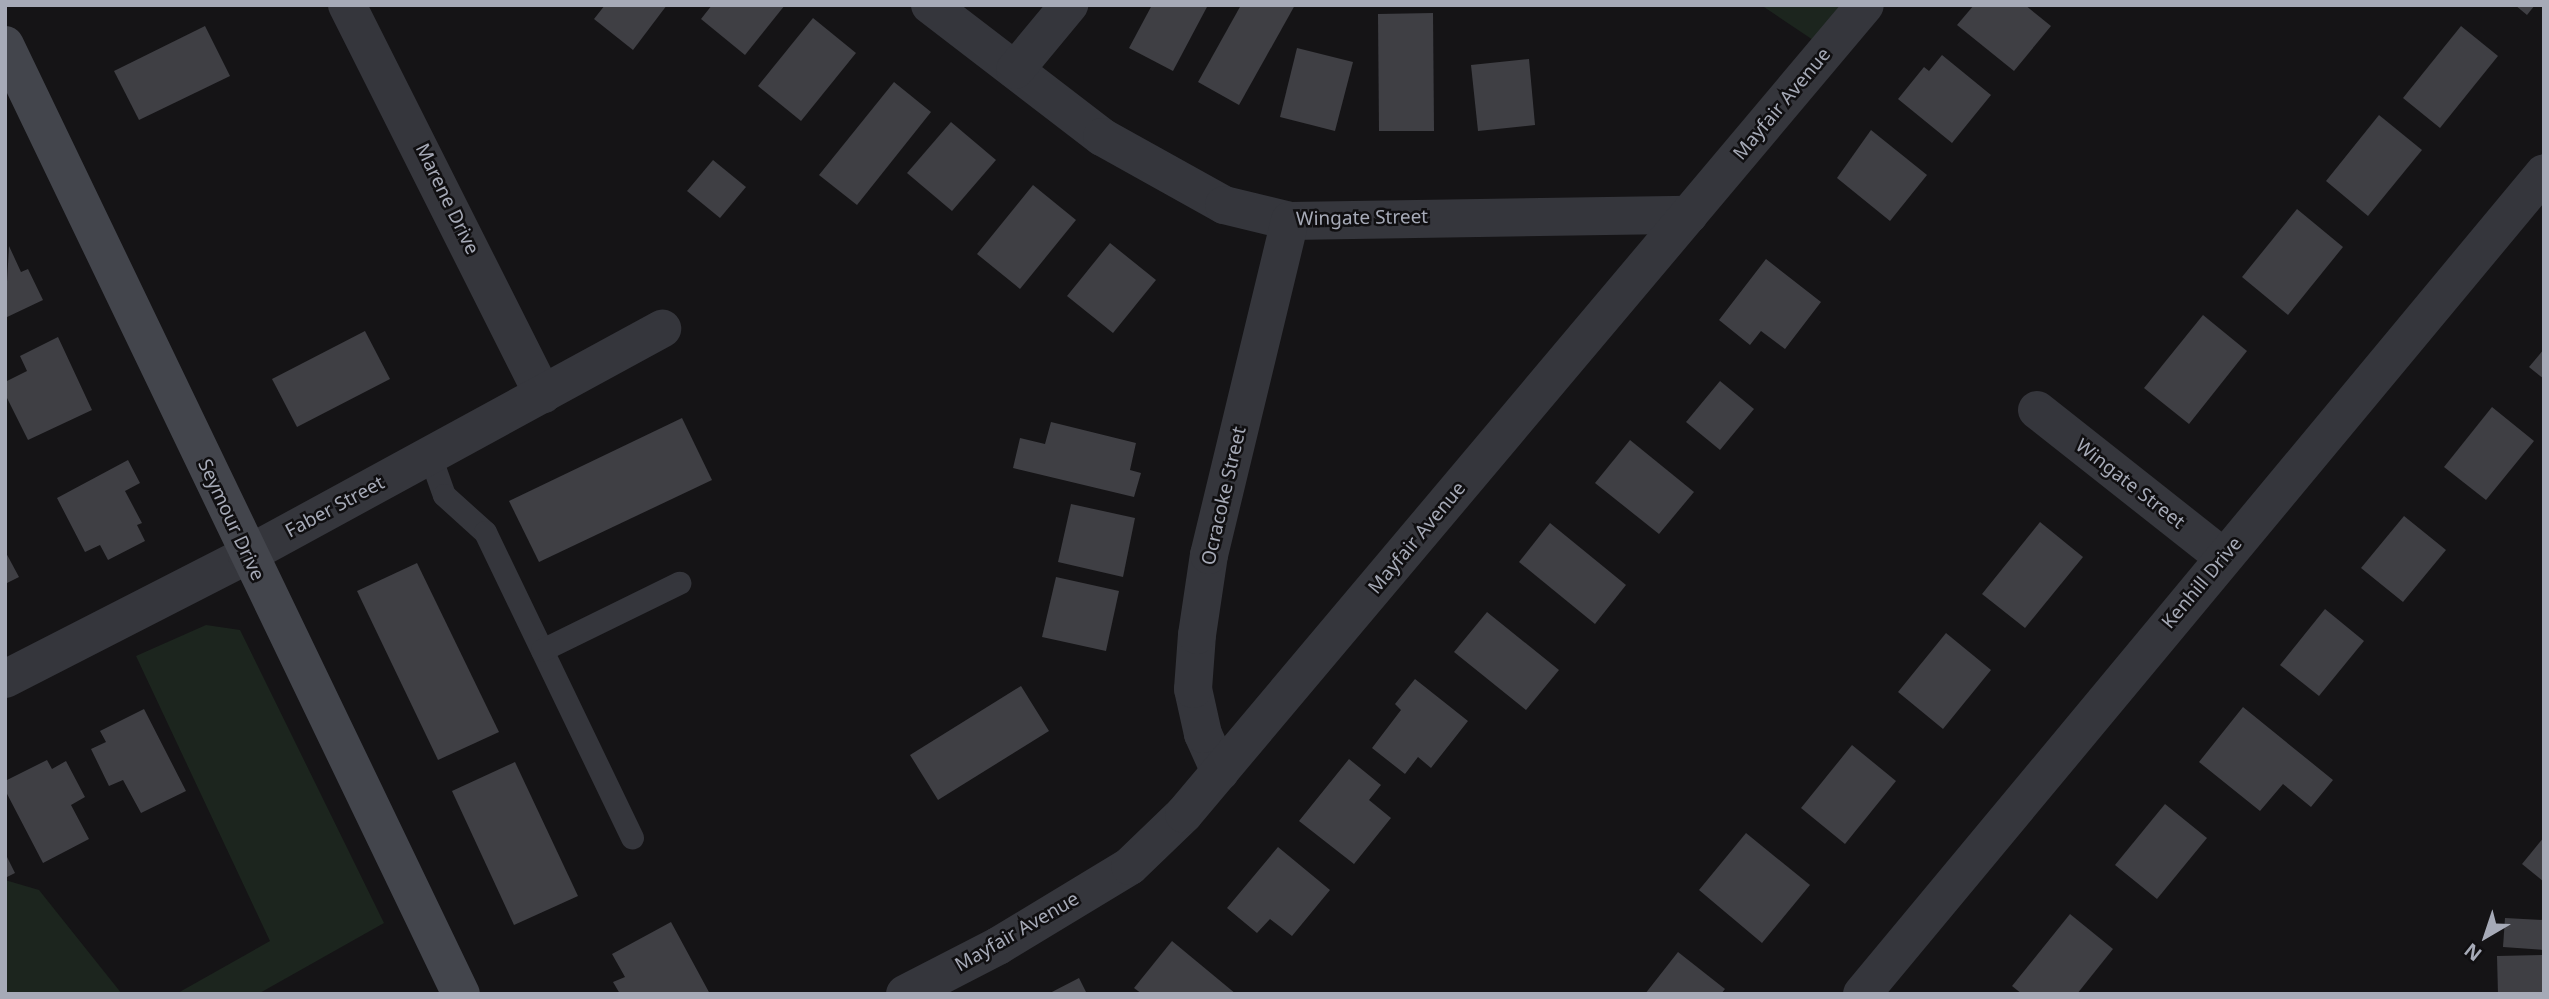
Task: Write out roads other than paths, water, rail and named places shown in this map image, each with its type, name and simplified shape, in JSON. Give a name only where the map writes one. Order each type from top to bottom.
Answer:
[{"type":"street","name":"Marene Drive","points":[[347,5],[543,394]]},
{"type":"street","name":"Wingate Street","points":[[930,5],[1102,137],[1224,205],[1290,221],[1689,215]]},
{"type":"street","points":[[1016,70],[1069,5]]},
{"type":"street","name":"Mayfair Avenue","points":[[905,994],[998,946],[1130,866],[1220,772],[1865,5]]},
{"type":"street","name":"Seymour Drive","points":[[5,45],[247,555],[355,767],[461,994]]},
{"type":"street","name":"Kenhill Drive","points":[[1862,994],[2544,173]]},
{"type":"street","name":"Ocracoke Street","points":[[1220,772],[1203,734],[1193,689],[1197,635],[1209,555],[1290,221]]},
{"type":"street","name":"Faber Street","points":[[5,679],[247,555],[662,329]]},
{"type":"street","name":"Wingate Street","points":[[2037,410],[2223,557]]},
{"type":"lane","points":[[430,456],[444,495],[485,532],[632,838]]},
{"type":"lane","points":[[542,650],[679,583]]}]
